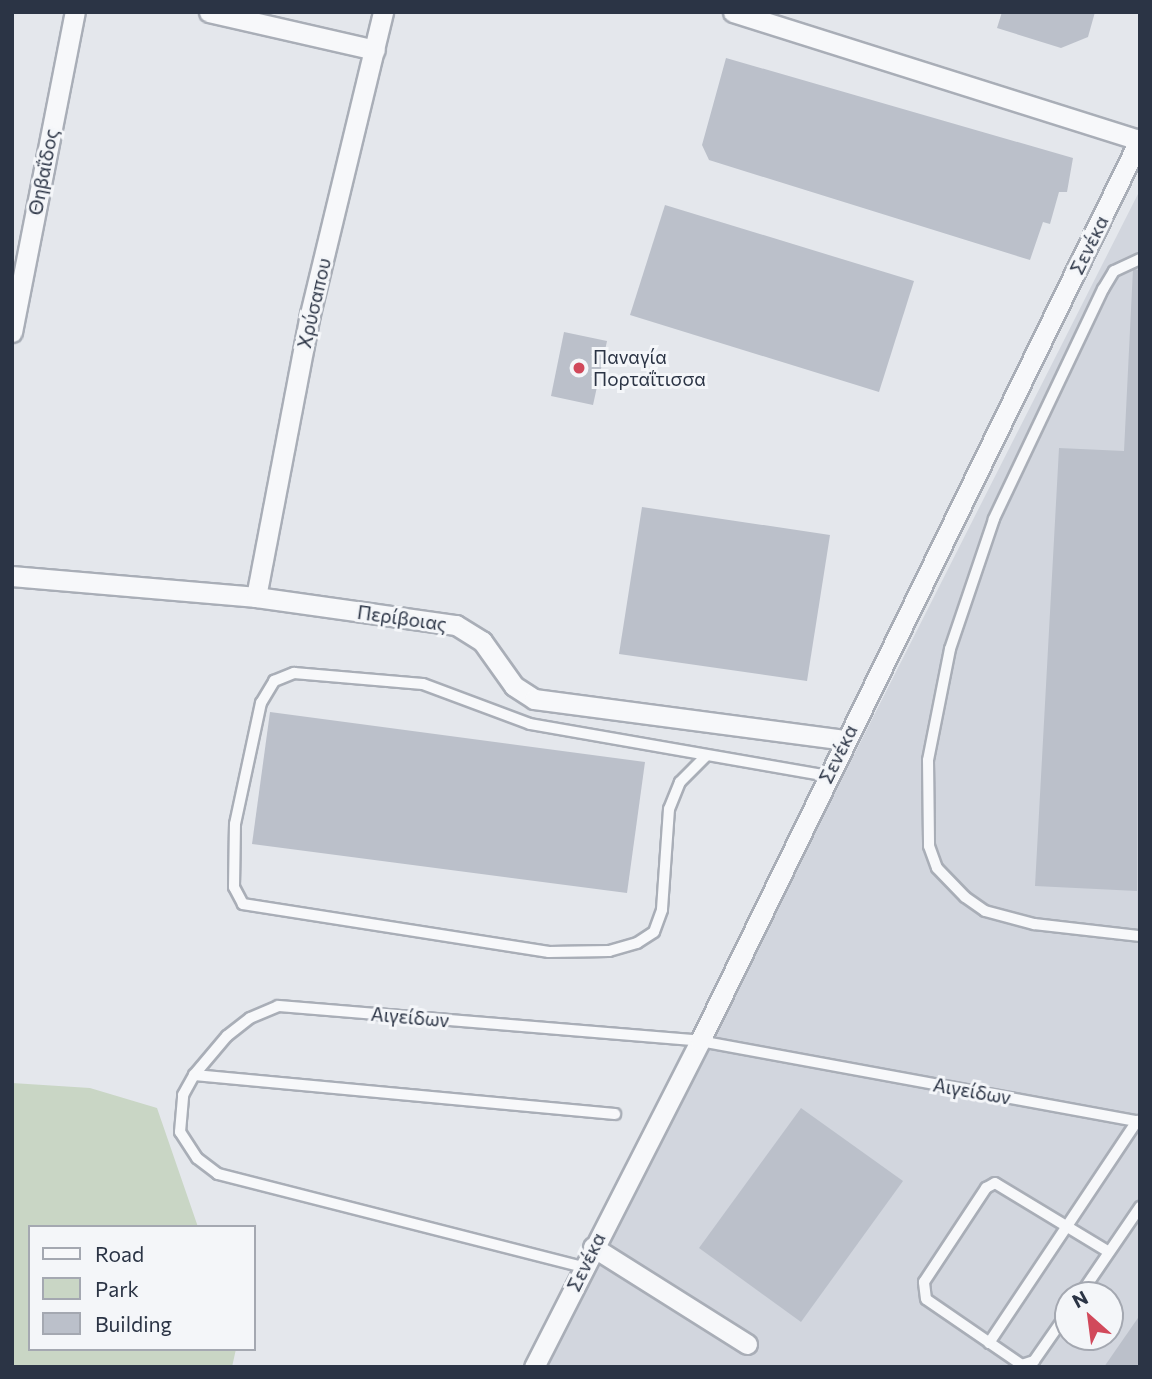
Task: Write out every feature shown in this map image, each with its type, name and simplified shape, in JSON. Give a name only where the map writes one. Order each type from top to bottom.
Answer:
[{"type":"street","name":"Θηβαΐδος","points":[[12,332],[75,12]]},
{"type":"street","points":[[209,12],[375,50]]},
{"type":"street","name":"Χρύσαπου","points":[[256,597],[310,314],[383,12]]},
{"type":"street","points":[[733,12],[1140,140]]},
{"type":"street","name":"Σενέκα","points":[[534,1367],[593,1247],[701,1041],[844,740],[1140,140]]},
{"type":"street","name":"Περίβοιας","points":[[12,576],[256,597],[456,625],[482,641],[514,686],[545,701],[844,740]]},
{"type":"street","points":[[593,1247],[747,1344]]},
{"type":"lane","points":[[1140,259],[1114,271],[1103,289],[994,519],[950,649],[928,772],[929,846],[937,868],[965,897],[985,911],[1034,924],[1140,936]]},
{"type":"lane","points":[[706,756],[680,782],[670,808],[662,910],[654,932],[628,946],[549,952],[243,904],[234,887],[235,824],[261,703],[274,681],[294,674],[423,684],[530,724],[827,776]]},
{"type":"lane","name":"Αιγείδων","points":[[583,1267],[218,1174],[197,1158],[180,1132],[183,1095],[194,1075],[242,1024],[278,1006],[701,1041],[1139,1121]]},
{"type":"lane","points":[[194,1075],[615,1114]]},
{"type":"lane","points":[[989,1343],[1139,1121]]},
{"type":"lane","points":[[1054,1331],[1029,1365],[989,1343],[934,1305],[923,1291],[923,1282],[986,1188],[1004,1184],[1109,1252]]},
{"type":"lane","points":[[1089,1281],[1140,1207]]},
{"type":"shaded area","points":[[1140,190],[1140,1367],[544,1367]]},
{"type":"green space","points":[[12,1083],[90,1088],[157,1108],[197,1225],[28,1225],[28,1351],[236,1351],[232,1367],[12,1367]]},
{"type":"building","points":[[1002,12],[1095,12],[1088,37],[1061,48],[997,28]]},
{"type":"building","points":[[726,58],[1073,158],[1067,192],[1059,192],[1050,224],[1043,222],[1030,260],[709,160],[702,145]]},
{"type":"building","points":[[665,205],[914,281],[879,392],[630,315]]},
{"type":"building","points":[[1133,269],[1140,270],[1137,891],[1035,886],[1059,448],[1124,451]]},
{"type":"building","name":"Παναγία Πορταΐτισσα","points":[[564,332],[607,341],[593,405],[551,396]]},
{"type":"building","points":[[642,507],[830,535],[807,681],[619,654]]},
{"type":"building","points":[[270,712],[645,762],[627,893],[252,844]]},
{"type":"building","points":[[801,1108],[903,1181],[801,1322],[699,1248]]},
{"type":"building","points":[[1140,1315],[1140,1367],[1104,1367],[1115,1351],[1124,1351],[1124,1338]]},
{"type":"place","name":"Παναγία Πορταΐτισσα","points":[[579,368]]}]
